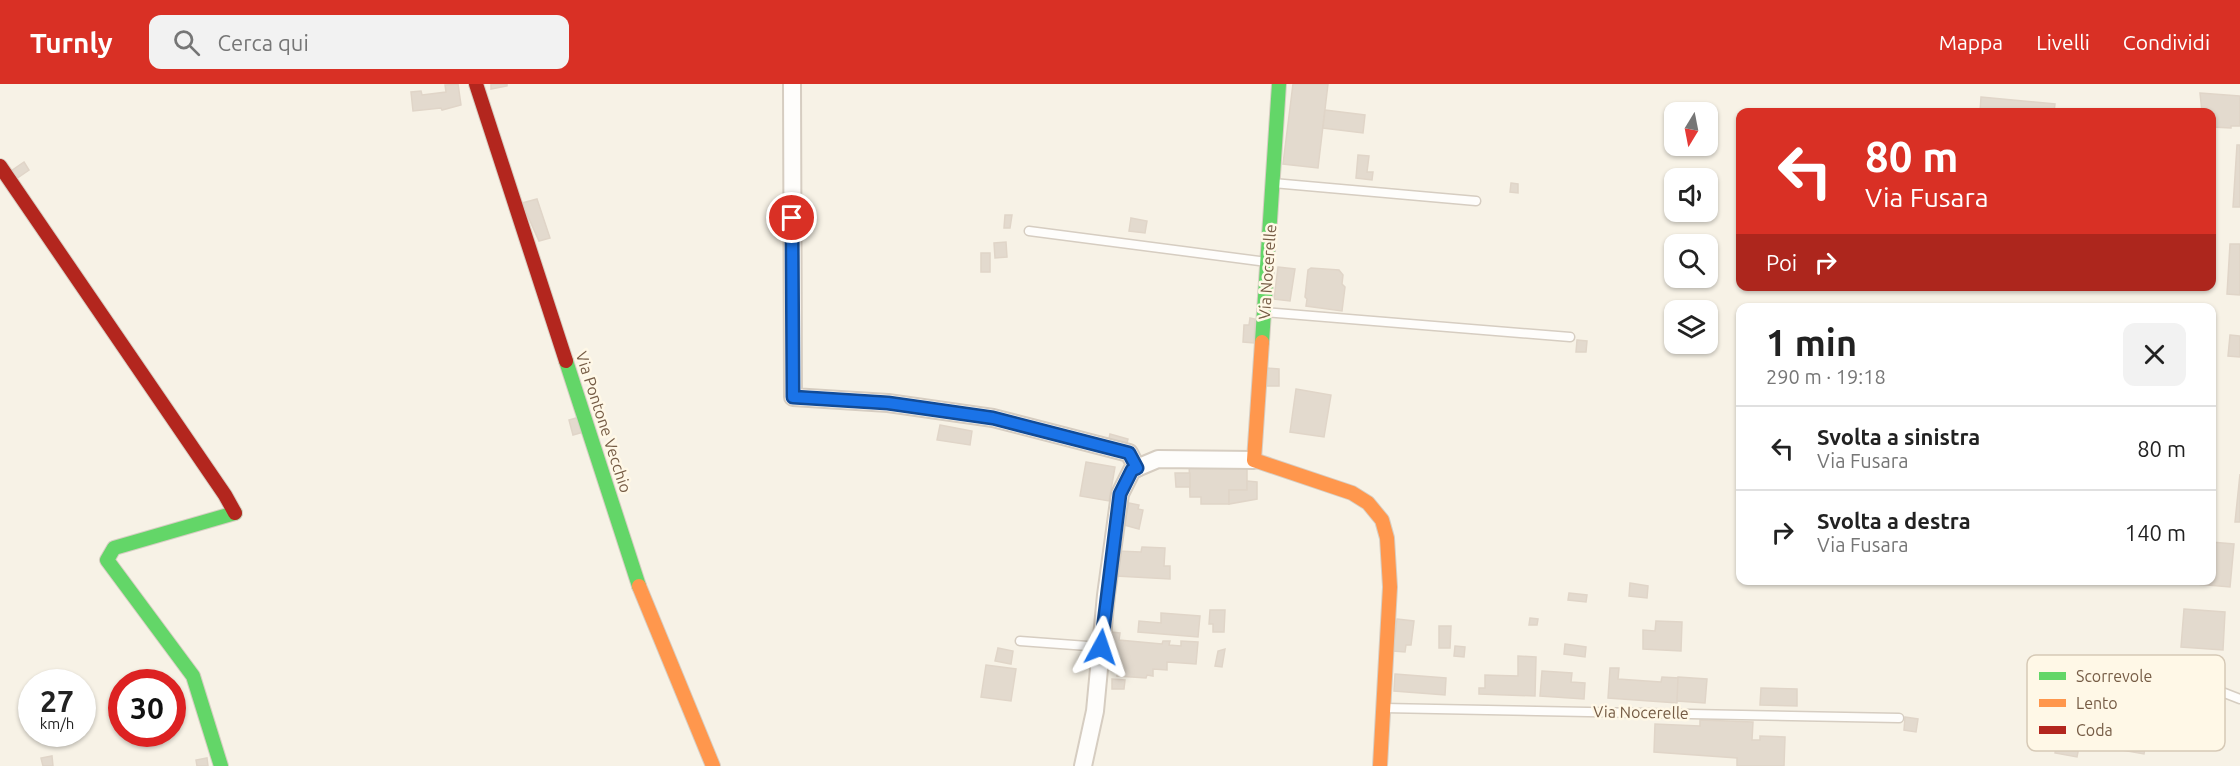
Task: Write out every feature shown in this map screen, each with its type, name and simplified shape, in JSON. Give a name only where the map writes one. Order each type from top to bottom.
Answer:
[{"type":"street","name":"Via Pontone Vecchio","points":[[476,84],[645,603],[713,766]]},
{"type":"street","points":[[792,84],[793,397],[888,403],[993,418],[1129,453],[1137,468]]},
{"type":"street","name":"Via Nocerelle","points":[[1254,460],[1279,84]]},
{"type":"street","points":[[0,166],[225,495],[235,514],[114,548],[107,560],[193,676],[221,766]]},
{"type":"street","points":[[1083,766],[1095,711],[1120,494],[1132,470],[1158,459],[1254,460],[1352,493],[1368,503],[1382,520],[1387,538],[1390,587],[1380,766]]},
{"type":"lane","points":[[1273,183],[1476,201]]},
{"type":"lane","points":[[1029,231],[1267,262]]},
{"type":"lane","points":[[1264,312],[1570,337]]},
{"type":"lane","points":[[1020,641],[1101,647]]},
{"type":"lane","points":[[2225,693],[2240,699]]},
{"type":"lane","name":"Via Nocerelle","points":[[1383,708],[1899,718]]},
{"type":"building","points":[[458,84],[461,105],[442,110],[441,108],[413,111],[411,92],[421,91],[422,95],[446,92],[445,85]]},
{"type":"building","points":[[491,84],[507,84],[507,86],[491,89]]},
{"type":"building","points":[[1293,84],[1328,84],[1318,168],[1283,164]]},
{"type":"building","points":[[2200,93],[2240,96],[2240,126],[2216,127],[2216,108],[2202,108]]},
{"type":"building","points":[[1981,97],[2055,104],[2054,108],[1980,108]]},
{"type":"building","points":[[1325,110],[1365,115],[1363,133],[1323,128]]},
{"type":"building","points":[[2237,145],[2240,145],[2240,207],[2233,207]]},
{"type":"building","points":[[1358,155],[1369,156],[1367,172],[1373,172],[1372,180],[1356,178]]},
{"type":"building","points":[[24,162],[29,170],[16,179],[11,171]]},
{"type":"building","points":[[1511,183],[1518,184],[1518,193],[1510,192]]},
{"type":"building","points":[[537,199],[550,238],[539,241],[522,203]]},
{"type":"building","points":[[1005,215],[1012,215],[1010,228],[1004,228]]},
{"type":"building","points":[[1131,218],[1147,221],[1145,233],[1129,231]]},
{"type":"building","points":[[1006,242],[1007,257],[995,258],[994,243]]},
{"type":"building","points":[[2230,244],[2240,244],[2240,295],[2227,294]]},
{"type":"building","points":[[981,253],[990,253],[990,272],[981,272]]},
{"type":"building","points":[[1278,267],[1295,269],[1290,301],[1274,299]]},
{"type":"building","points":[[1311,268],[1339,270],[1343,275],[1342,284],[1345,287],[1342,311],[1306,306],[1308,270]]},
{"type":"building","points":[[1250,318],[1255,319],[1254,343],[1243,342],[1244,325],[1249,325]]},
{"type":"building","points":[[2230,335],[2240,336],[2240,357],[2228,356]]},
{"type":"building","points":[[1577,340],[1587,341],[1586,352],[1576,352]]},
{"type":"building","points":[[1267,368],[1279,369],[1279,386],[1266,386]]},
{"type":"building","points":[[1296,389],[1331,395],[1324,437],[1290,432]]},
{"type":"building","points":[[583,416],[587,431],[573,435],[569,420]]},
{"type":"building","points":[[940,425],[972,431],[970,445],[937,440]]},
{"type":"building","points":[[1110,434],[1128,439],[1126,448],[1108,443]]},
{"type":"building","points":[[1189,460],[1247,465],[1247,490],[1229,490],[1229,504],[1201,504],[1201,497],[1190,497]]},
{"type":"building","points":[[1086,462],[1115,467],[1109,501],[1080,496]]},
{"type":"building","points":[[1175,473],[1190,473],[1190,487],[1176,487]]},
{"type":"building","points":[[2240,474],[2240,522],[2235,522]]},
{"type":"building","points":[[1247,481],[1257,482],[1257,499],[1229,504],[1229,490],[1247,490]]},
{"type":"building","points":[[1129,503],[1139,505],[1138,509],[1143,510],[1139,529],[1124,525]]},
{"type":"building","points":[[2216,542],[2234,544],[2230,587],[2207,585],[2216,585]]},
{"type":"building","points":[[1142,547],[1165,548],[1164,566],[1170,566],[1170,579],[1116,576],[1118,551],[1141,552]]},
{"type":"building","points":[[1630,583],[1648,586],[1647,598],[1629,596]]},
{"type":"building","points":[[1569,593],[1587,595],[1586,602],[1568,600]]},
{"type":"building","points":[[2184,609],[2225,612],[2223,650],[2181,647]]},
{"type":"building","points":[[1210,610],[1225,610],[1224,632],[1213,632],[1213,624],[1209,624]]},
{"type":"building","points":[[1161,613],[1200,616],[1198,637],[1138,632],[1139,621],[1161,623]]},
{"type":"building","points":[[1530,618],[1538,619],[1537,625],[1529,625]]},
{"type":"building","points":[[1397,619],[1414,621],[1411,645],[1406,645],[1405,652],[1393,651]]},
{"type":"building","points":[[1656,621],[1682,622],[1681,651],[1643,649],[1643,630],[1655,631]]},
{"type":"building","points":[[1439,626],[1451,626],[1450,648],[1439,648]]},
{"type":"building","points":[[1111,632],[1120,633],[1119,640],[1162,644],[1163,641],[1170,641],[1169,645],[1181,646],[1181,641],[1198,642],[1196,664],[1167,662],[1167,670],[1153,669],[1153,676],[1147,675],[1146,678],[1117,676],[1118,662],[1110,661]]},
{"type":"building","points":[[1565,644],[1586,647],[1585,657],[1564,654]]},
{"type":"building","points":[[1455,646],[1465,647],[1464,657],[1454,656]]},
{"type":"building","points":[[998,648],[1013,651],[1011,664],[995,661]]},
{"type":"building","points":[[1225,649],[1222,667],[1215,666],[1218,651]]},
{"type":"building","points":[[1518,656],[1536,657],[1535,696],[1479,694],[1479,688],[1485,688],[1485,675],[1518,676]]},
{"type":"building","points":[[986,665],[1016,669],[1011,701],[981,697]]},
{"type":"building","points":[[1610,668],[1619,668],[1618,679],[1661,682],[1662,677],[1679,678],[1677,703],[1608,698]]},
{"type":"building","points":[[1542,671],[1572,673],[1571,682],[1585,683],[1584,699],[1540,696]]},
{"type":"building","points":[[1395,674],[1446,678],[1445,695],[1394,691]]},
{"type":"building","points":[[1678,677],[1707,679],[1705,703],[1677,701]]},
{"type":"building","points":[[1112,679],[1125,680],[1124,689],[1112,689]]},
{"type":"building","points":[[1761,688],[1797,689],[1797,706],[1760,705]]},
{"type":"building","points":[[1905,717],[1918,719],[1916,732],[1904,730]]},
{"type":"building","points":[[1700,720],[1753,722],[1752,740],[1760,740],[1760,736],[1785,737],[1784,766],[1737,766],[1737,758],[1654,752],[1655,724],[1700,726]]},
{"type":"building","points":[[2055,751],[2078,751],[2077,757],[2055,753]]},
{"type":"building","points":[[2127,751],[2144,751],[2144,754]]},
{"type":"building","points":[[52,756],[53,766],[43,766],[41,758]]},
{"type":"building","points":[[207,758],[208,766],[197,766],[196,760]]},
{"type":"traffic: fast","points":[[1262,342],[1279,84]]},
{"type":"traffic: fast","points":[[566,361],[639,586]]},
{"type":"traffic: fast","points":[[221,766],[193,676],[107,560],[114,548],[235,513]]},
{"type":"traffic: slow","points":[[1262,342],[1254,460],[1352,493],[1368,503],[1382,520],[1387,538],[1390,587],[1380,766]]},
{"type":"traffic: slow","points":[[639,586],[713,766]]},
{"type":"traffic: jam","points":[[476,84],[566,361]]},
{"type":"traffic: jam","points":[[0,166],[225,495],[235,513]]},
{"type":"route","points":[[792,218],[793,397],[888,403],[993,418],[1129,453],[1137,468],[1132,470],[1120,494],[1101,647]]}]
